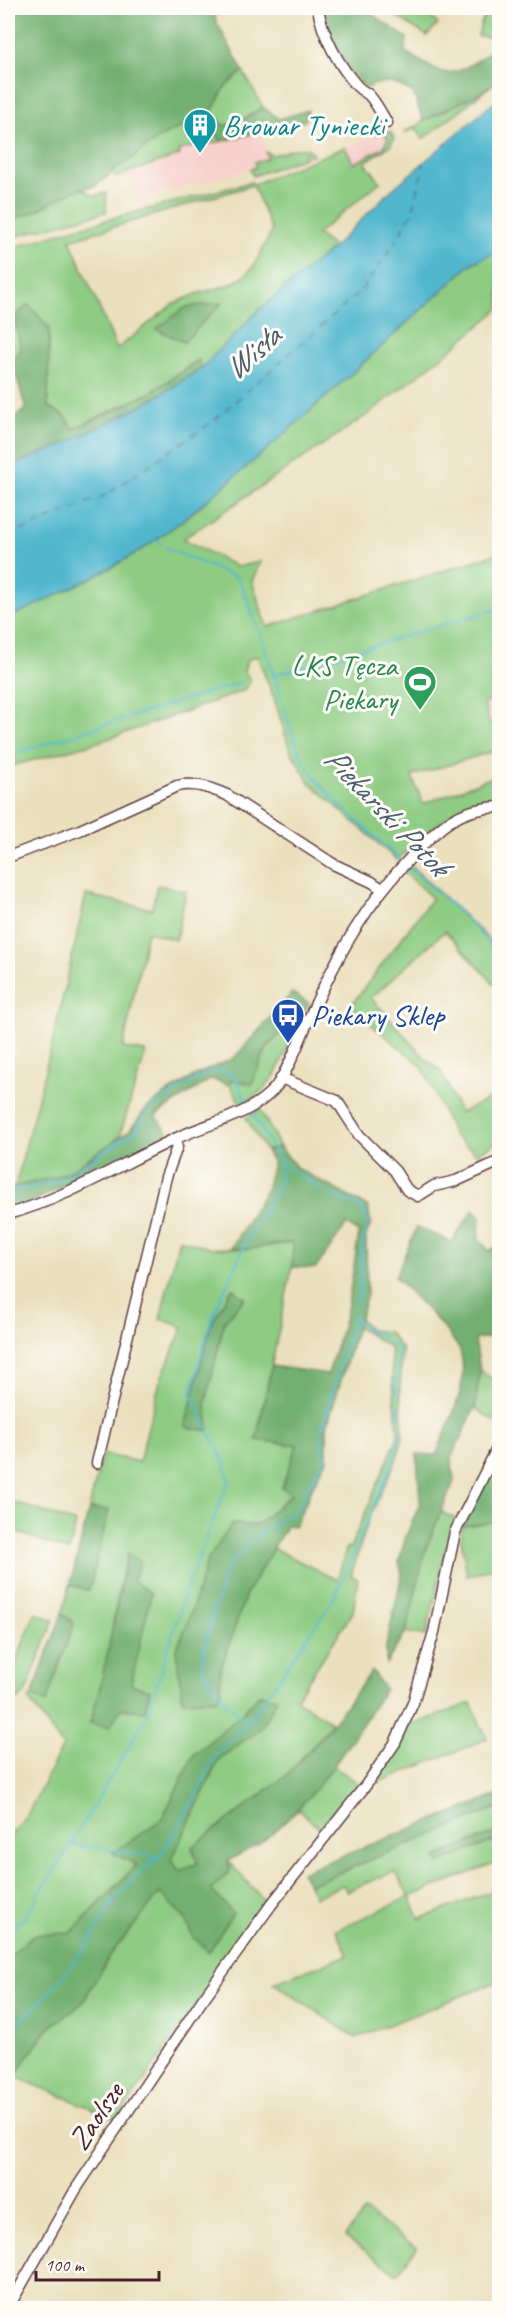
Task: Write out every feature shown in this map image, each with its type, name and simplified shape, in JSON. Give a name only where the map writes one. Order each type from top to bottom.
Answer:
[{"type":"street","points":[[318,8],[323,28],[346,71],[359,89],[367,93],[379,107],[387,123]]},
{"type":"street","points":[[8,856],[80,830],[177,786],[195,784],[227,795],[333,864],[382,888]]},
{"type":"street","points":[[8,1214],[36,1206],[174,1139],[243,1112],[257,1103],[274,1088],[281,1078],[338,956],[382,888],[433,834],[456,816],[476,809],[500,807]]},
{"type":"street","points":[[281,1078],[338,1101],[359,1135],[395,1171],[407,1190],[418,1197],[434,1186],[456,1181],[500,1161]]},
{"type":"street","points":[[97,1463],[166,1177],[177,1147],[174,1139]]},
{"type":"street","name":"Zaolsze","points":[[8,2308],[100,2152],[233,1956],[291,1878],[366,1785],[387,1756],[405,1725],[434,1632],[456,1532],[500,1443]]},
{"type":"shaded area","points":[[262,132],[269,164],[137,200],[129,174],[179,155],[178,150]]},
{"type":"shaded area","points":[[384,133],[388,138],[384,146],[354,164],[345,147]]},
{"type":"shaded area","points":[[499,700],[499,721],[489,723],[484,703]]},
{"type":"green space","points":[[8,8],[213,8],[216,21],[243,71],[225,87],[212,111],[224,126],[241,121],[263,107],[279,119],[308,110],[305,121],[223,141],[199,120],[168,133],[116,168],[94,186],[75,190],[36,211],[8,221]]},
{"type":"green space","points":[[321,8],[363,8],[407,38],[405,52],[443,72],[450,73],[465,68],[499,42],[499,80],[474,96],[423,121],[413,92],[386,82],[367,88],[350,72],[338,52]]},
{"type":"green space","points":[[383,8],[421,8],[438,24],[427,36]]},
{"type":"green space","points":[[487,13],[499,26],[490,37],[478,36],[481,23]]},
{"type":"green space","points":[[243,71],[263,107],[241,121],[224,126],[212,111],[225,87]]},
{"type":"green space","points":[[499,80],[423,139],[416,128],[403,133]]},
{"type":"green space","points":[[199,120],[223,141],[179,150],[180,155],[116,177],[111,172],[168,132]]},
{"type":"green space","points":[[391,132],[394,138],[390,146],[365,162],[380,182],[317,234],[334,247],[260,309],[201,369],[198,360],[150,393],[73,429],[66,417],[48,406],[49,328],[14,318],[22,350],[12,362],[8,352],[8,249],[76,228],[251,182],[254,184],[345,147],[354,164],[384,147],[388,138],[384,133],[375,135],[374,133]],"holes":[[[253,185],[272,231],[253,267],[243,277],[229,285],[196,294],[173,304],[117,349],[70,240]]]},
{"type":"green space","points":[[306,148],[311,150],[313,155],[309,156],[307,152],[304,153],[306,157],[253,176],[250,169],[256,167],[255,162],[268,158],[266,152],[272,155],[287,150]]},
{"type":"green space","points":[[83,189],[94,196],[106,193],[106,212],[8,238],[8,221],[36,211],[70,192]]},
{"type":"green space","points":[[499,240],[499,309],[363,418],[183,539],[237,567],[261,561],[252,581],[267,627],[499,553],[499,700],[484,703],[489,723],[499,721],[499,765],[494,751],[412,776],[423,804],[493,777],[499,802],[483,804],[455,813],[443,820],[397,860],[310,783],[290,750],[274,698],[257,656],[247,660],[244,671],[251,681],[243,691],[102,741],[8,767],[8,618],[119,563],[149,545],[177,524],[303,418],[472,263],[492,254]]},
{"type":"green space","points":[[222,303],[184,342],[156,329],[186,307]]},
{"type":"green space","points":[[28,304],[49,328],[48,406],[66,417],[73,429],[150,393],[199,360],[201,369],[144,405],[58,447],[8,467],[8,422],[26,409],[12,362],[21,350],[14,318]]},
{"type":"green space","points":[[409,864],[496,946],[499,953],[499,989],[445,931],[371,998],[426,1059],[441,1071],[460,1113],[499,1094],[499,1141],[477,1154],[454,1136],[422,1066],[350,1007],[432,898],[404,872]]},
{"type":"green space","points":[[157,885],[186,891],[176,940],[147,932],[123,1048],[146,1052],[119,1138],[70,1171],[56,1177],[15,1187],[53,1040],[86,895],[152,909]]},
{"type":"green space","points":[[292,993],[309,1003],[302,1017],[289,1025],[266,1047],[252,1084],[231,1080],[230,1085],[211,1079],[156,1115],[169,1134],[32,1202],[8,1208],[8,1188],[56,1177],[70,1171],[130,1130],[145,1110],[161,1097],[196,1075],[234,1058]]},
{"type":"green space","points":[[302,1017],[275,1075],[264,1089],[242,1106],[230,1085],[231,1080],[252,1084],[270,1045],[283,1030]]},
{"type":"green space","points":[[260,1109],[280,1147],[266,1151],[246,1118]]},
{"type":"green space","points":[[280,1147],[298,1169],[368,1207],[371,1224],[366,1235],[367,1295],[327,1426],[327,1460],[295,1526],[287,1525],[246,1594],[220,1671],[221,1691],[217,1699],[183,1701],[176,1650],[189,1619],[207,1561],[232,1524],[257,1525],[292,1494],[282,1487],[297,1445],[256,1440],[272,1366],[328,1374],[347,1310],[359,1233],[347,1224],[316,1268],[292,1267],[293,1242],[249,1249],[231,1248],[266,1190],[273,1163],[266,1151]]},
{"type":"green space","points":[[473,1210],[480,1216],[479,1239],[489,1251],[499,1245],[499,1336],[475,1339],[480,1370],[475,1408],[451,1458],[454,1481],[426,1548],[406,1632],[386,1664],[386,1646],[402,1574],[399,1561],[406,1536],[420,1503],[417,1454],[436,1455],[460,1393],[463,1367],[461,1354],[451,1337],[395,1277],[417,1227],[452,1242]]},
{"type":"green space","points":[[179,1239],[210,1248],[249,1249],[293,1242],[292,1267],[256,1440],[298,1445],[282,1487],[292,1493],[257,1525],[232,1525],[207,1562],[189,1619],[176,1650],[183,1701],[217,1699],[221,1691],[220,1671],[246,1594],[273,1548],[337,1580],[347,1547],[350,1548],[398,1437],[390,1347],[357,1327],[360,1318],[370,1330],[389,1332],[402,1350],[400,1388],[403,1439],[395,1463],[369,1519],[351,1575],[358,1579],[353,1612],[296,1699],[332,1723],[286,1776],[192,1847],[198,1863],[180,1871],[171,1861],[219,1759],[261,1728],[277,1699],[260,1694],[237,1718],[193,1756],[162,1819],[114,1853],[137,1864],[71,1933],[33,1935],[9,1958],[8,1923],[11,1917],[8,1909],[8,1838],[25,1819],[63,1746],[29,1700],[32,1695],[46,1702],[74,1623],[62,1614],[70,1585],[88,1590],[109,1510],[89,1509],[102,1454],[139,1462],[160,1381],[183,1327],[160,1319]],"holes":[[[245,1298],[224,1322],[206,1402],[211,1324]],[[128,1554],[133,1580],[151,1594],[130,1685],[150,1690],[145,1710],[121,1709],[90,1723],[105,1669],[120,1584]]]},
{"type":"green space","points":[[232,1288],[245,1298],[224,1322],[206,1402],[209,1431],[185,1427],[211,1324]]},
{"type":"green space","points":[[480,1370],[499,1384],[499,1425],[475,1408]]},
{"type":"green space","points":[[499,1467],[499,1521],[463,1526],[489,1470]]},
{"type":"green space","points":[[8,1500],[76,1523],[69,1551],[8,1529]]},
{"type":"green space","points":[[89,1509],[109,1510],[89,1590],[70,1585]]},
{"type":"green space","points":[[441,1512],[456,1519],[447,1546],[426,1636],[406,1632],[426,1548]]},
{"type":"green space","points":[[499,1521],[499,1566],[467,1576],[461,1538],[463,1526]]},
{"type":"green space","points":[[128,1553],[141,1562],[133,1580],[151,1594],[131,1685],[150,1690],[145,1711],[121,1709],[109,1727],[90,1723],[102,1681]]},
{"type":"green space","points":[[35,1613],[54,1620],[25,1694],[8,1706],[8,1682]]},
{"type":"green space","points":[[62,1614],[74,1623],[46,1703],[32,1695]]},
{"type":"green space","points":[[372,1671],[385,1689],[330,1770],[282,1824],[260,1843],[228,1861],[230,1871],[211,1890],[233,1913],[209,1952],[193,1937],[184,1917],[160,1893],[111,1954],[82,2003],[48,2029],[14,2076],[8,2079],[8,1956],[33,1935],[71,1933],[137,1865],[113,1853],[162,1819],[193,1756],[237,1718],[260,1694],[277,1698],[261,1728],[219,1759],[171,1861],[180,1871],[198,1863],[192,1847],[286,1776],[323,1736]]},
{"type":"green space","points":[[471,1703],[487,1739],[372,1785],[409,1726]]},
{"type":"green space","points":[[333,1766],[361,1785],[323,1832],[297,1808]]},
{"type":"green space","points":[[499,1794],[499,1807],[309,1885],[301,1872]]},
{"type":"green space","points":[[499,1807],[499,1831],[436,1857],[439,1863],[499,1839],[499,1861],[410,1897],[420,1919],[499,1888],[499,1981],[356,2038],[273,1983],[348,1955],[336,1930],[409,1897],[395,1871],[347,1891],[343,1885],[315,1897],[309,1885]]},
{"type":"green space","points":[[499,1831],[499,1839],[439,1863],[436,1857]]},
{"type":"green space","points":[[228,1861],[267,1904],[117,2119],[14,2076],[48,2029],[82,2003],[111,1954],[160,1892],[184,1917],[193,1937],[211,1890],[230,1871]]},
{"type":"green space","points":[[14,2076],[8,2091],[8,2079]]},
{"type":"green space","points":[[365,2211],[417,2248],[397,2274],[345,2236]]},
{"type":"water","name":"Wisła","points":[[499,98],[500,240],[492,254],[472,263],[303,418],[177,524],[149,545],[119,563],[8,618],[8,467],[58,447],[144,405],[201,369],[260,309],[334,247],[388,193]]},
{"type":"waterway","name":"Piekarski Potok","points":[[154,538],[161,544]]},
{"type":"waterway","name":"Piekarski Potok","points":[[166,548],[238,578],[302,758],[327,792],[403,862]]},
{"type":"waterway","points":[[274,675],[500,608]]},
{"type":"waterway","points":[[8,755],[242,682]]},
{"type":"waterway","name":"Piekarski Potok","points":[[407,865],[469,921],[500,959]]},
{"type":"waterway","points":[[8,1192],[58,1181],[137,1130],[147,1112],[197,1078],[212,1072],[224,1071],[234,1076],[248,1106]]},
{"type":"waterway","points":[[251,1111],[282,1164],[324,1190]]},
{"type":"waterway","points":[[8,1931],[23,1919],[71,1844],[147,1716],[189,1581],[229,1481],[225,1464],[191,1394],[211,1320],[248,1238],[278,1188],[282,1164]]},
{"type":"waterway","points":[[332,1194],[363,1209],[368,1224],[361,1253],[361,1284],[357,1304]]},
{"type":"waterway","points":[[249,1722],[227,1704],[203,1670],[203,1656],[208,1632],[224,1575],[233,1560],[251,1540],[300,1506],[307,1488],[325,1460],[321,1433],[355,1313]]},
{"type":"waterway","points":[[355,1318],[368,1331],[385,1338]]},
{"type":"waterway","points":[[391,1343],[398,1349],[396,1394]]},
{"type":"waterway","points":[[398,1405],[399,1417]]},
{"type":"waterway","points":[[8,2034],[59,1982],[87,1945],[113,1903],[135,1877],[160,1857],[193,1801],[217,1752],[249,1722],[335,1597],[387,1475],[400,1439],[400,1429]]},
{"type":"waterway","points":[[71,1844],[160,1857]]},
{"type":"ferry route","points":[[8,536],[106,495],[212,422],[361,291],[393,246],[413,211],[424,163]]},
{"type":"place","name":"Browar Tyniecki","points":[[200,154]]},
{"type":"place","name":"LKS Tęcza Piekary","points":[[420,711]]},
{"type":"place","name":"Piekary Sklep","points":[[288,1044]]}]
